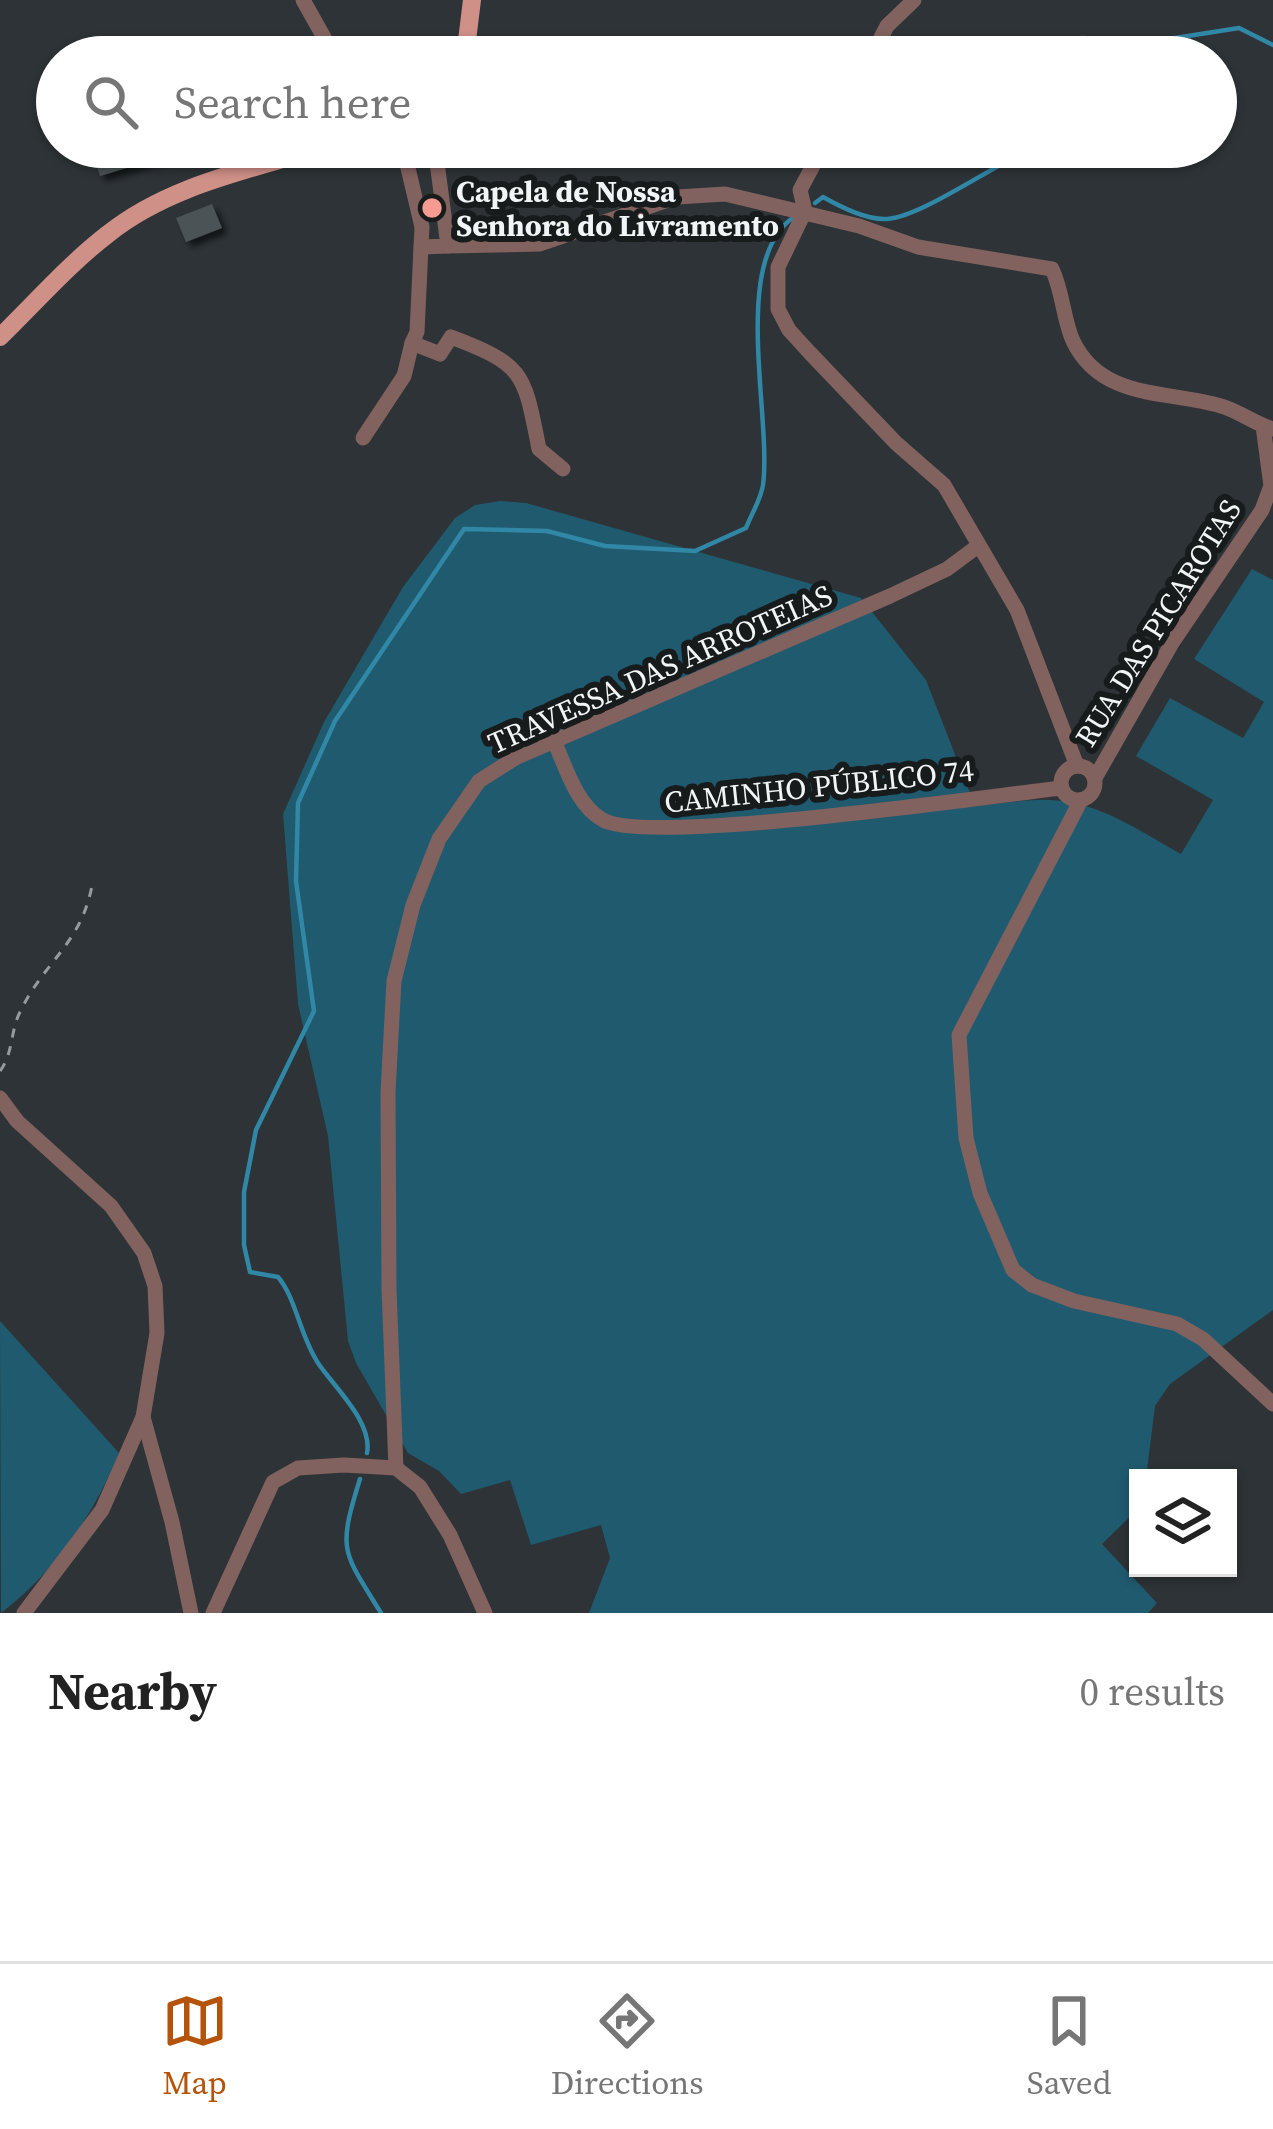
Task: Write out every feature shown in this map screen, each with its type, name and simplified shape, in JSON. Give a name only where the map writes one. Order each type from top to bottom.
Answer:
[{"type":"main road","points":[[468,36],[472,0]]},
{"type":"main road","points":[[0,337],[107,234],[177,193],[256,168]]},
{"type":"street","points":[[303,0],[323,36]]},
{"type":"street","points":[[882,36],[914,0]]},
{"type":"street","points":[[363,438],[404,376],[417,332],[422,227],[408,168]]},
{"type":"street","points":[[438,168],[448,246]]},
{"type":"street","points":[[812,168],[800,190],[805,211],[778,267],[778,309],[789,330],[896,443],[944,485],[1017,610],[1077,766]]},
{"type":"street","points":[[422,247],[540,244],[677,197],[725,194],[805,211],[918,248],[1052,269],[1072,339],[1085,359],[1116,386],[1224,406],[1268,427]]},
{"type":"street","points":[[412,343],[440,354],[451,337],[496,354],[516,370],[529,394],[538,448],[563,469]]},
{"type":"street","name":"RUA DAS PICAROTAS","points":[[1095,778],[1172,643],[1262,509],[1272,486],[1268,427]]},
{"type":"street","name":"TRAVESSA DAS ARROTEIAS","points":[[396,1468],[388,1114],[394,981],[413,905],[439,839],[479,782],[517,757],[890,596],[947,569],[978,546]]},
{"type":"street","name":"CAMINHO PÚBLICO 74","points":[[555,743],[583,801],[601,820],[627,828],[733,824],[1062,788]]},
{"type":"street","points":[[1081,800],[1069,797],[1062,788],[1064,773],[1077,766],[1087,768],[1095,778],[1093,792],[1081,800],[959,1034],[966,1138],[980,1192],[1013,1270],[1032,1285],[1074,1300],[1178,1324],[1203,1339],[1273,1404]]},
{"type":"street","points":[[0,1098],[17,1121],[112,1206],[144,1253],[155,1286],[157,1333],[143,1417],[102,1510],[24,1613]]},
{"type":"street","points":[[143,1417],[191,1613]]},
{"type":"street","points":[[213,1613],[273,1482],[298,1468],[344,1465],[396,1468],[420,1487],[435,1507],[485,1613]]},
{"type":"path","points":[[0,1071],[11,1050],[20,1011],[74,938],[93,880]]},
{"type":"shaded area","points":[[526,503],[861,598],[926,680],[975,806],[1069,802],[1119,819],[1181,854],[1213,800],[1136,756],[1170,698],[1243,738],[1264,702],[1194,659],[1252,569],[1273,580],[1273,1310],[1170,1384],[1155,1406],[1147,1469],[1129,1469],[1129,1518],[1102,1544],[1157,1603],[1148,1613],[589,1613],[610,1558],[601,1525],[531,1545],[510,1480],[461,1494],[439,1471],[408,1453],[348,1341],[328,1136],[298,1004],[283,814],[324,722],[403,587],[455,518],[475,505]]},
{"type":"shaded area","points":[[0,1321],[119,1453],[71,1540],[39,1579],[1,1613]]},
{"type":"building","points":[[98,168],[126,168],[100,176]]},
{"type":"building","points":[[212,204],[222,228],[186,242],[176,218]]},
{"type":"waterway","points":[[1188,36],[1239,28],[1273,45]]},
{"type":"waterway","points":[[815,203],[823,197],[871,217],[900,217],[995,168]]},
{"type":"waterway","points":[[367,1453],[364,1429],[318,1363],[284,1286],[278,1277],[250,1272],[244,1245],[244,1192],[256,1130],[314,1011],[296,881],[298,803],[335,721],[464,529],[547,531],[605,546],[695,551],[746,528],[763,485],[758,341],[763,267],[775,238],[794,217]]},
{"type":"waterway","points":[[360,1479],[348,1522],[348,1550],[381,1613]]},
{"type":"place","name":"Capela de Nossa Senhora do Livramento","points":[[432,208]]}]
